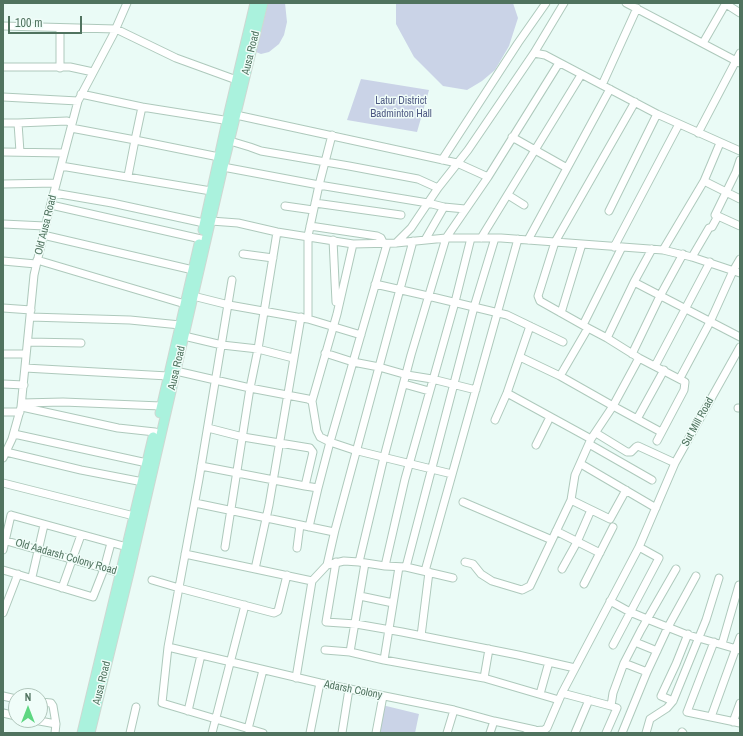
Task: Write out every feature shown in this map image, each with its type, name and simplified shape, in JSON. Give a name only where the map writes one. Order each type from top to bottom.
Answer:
[{"type":"main road","points":[[82,733],[125,574],[127,547],[134,516],[180,325],[188,298],[193,270],[201,239],[208,222],[211,191],[219,157],[232,119],[255,3]]},
{"type":"main road","name":"Ausa Road","points":[[240,82],[263,3]]},
{"type":"main road","name":"Ausa Road","points":[[90,733],[125,574],[184,336],[188,298],[230,141],[232,119]]},
{"type":"street","name":"Old Ausa Road","points":[[4,455],[13,436],[21,408],[30,313],[37,262],[60,166],[80,97],[116,29],[127,3]]},
{"type":"street","points":[[442,160],[518,43],[546,3]]},
{"type":"street","points":[[396,243],[411,228],[438,188],[468,150],[534,53],[564,3]]},
{"type":"street","points":[[626,3],[738,62]]},
{"type":"street","points":[[703,43],[726,4],[740,12]]},
{"type":"street","points":[[602,85],[636,8]]},
{"type":"street","points":[[3,26],[116,29],[176,58],[240,82]]},
{"type":"street","points":[[60,28],[60,68]]},
{"type":"street","points":[[534,53],[545,55],[657,114],[740,151]]},
{"type":"street","points":[[698,133],[738,62],[740,53]]},
{"type":"street","points":[[350,652],[360,596],[362,562],[384,457],[428,296],[446,238],[488,177],[559,63]]},
{"type":"street","points":[[3,67],[70,68],[93,72]]},
{"type":"street","points":[[480,238],[581,75]]},
{"type":"street","points":[[528,240],[610,89]]},
{"type":"street","points":[[3,97],[80,97],[232,119],[332,136],[457,163],[488,177]]},
{"type":"street","points":[[635,102],[555,242],[538,296],[540,301],[607,338],[635,356],[680,378],[685,382],[686,386],[657,441]]},
{"type":"street","points":[[128,176],[142,107]]},
{"type":"street","points":[[609,211],[657,114]]},
{"type":"street","points":[[3,123],[67,121],[71,126],[219,157]]},
{"type":"street","points":[[18,122],[20,152]]},
{"type":"street","points":[[614,247],[679,124]]},
{"type":"street","points":[[255,569],[273,480],[293,358],[304,318],[308,236],[319,185],[332,136]]},
{"type":"street","points":[[512,137],[566,168]]},
{"type":"street","points":[[230,141],[250,146],[261,151],[418,179],[438,188]]},
{"type":"street","points":[[663,250],[704,181],[720,143]]},
{"type":"street","points":[[3,152],[64,153]]},
{"type":"street","points":[[740,160],[736,172],[715,215],[740,226]]},
{"type":"street","points":[[60,166],[128,176],[211,191]]},
{"type":"street","points":[[223,167],[465,210]]},
{"type":"street","points":[[704,181],[740,199]]},
{"type":"street","points":[[3,184],[56,183]]},
{"type":"street","points":[[54,193],[208,222],[238,223],[277,232],[353,244],[385,244],[446,238],[494,238],[652,249],[683,254],[736,272]]},
{"type":"street","points":[[508,194],[524,205]]},
{"type":"street","points":[[51,205],[201,239]]},
{"type":"street","points":[[285,206],[314,207],[401,215]]},
{"type":"street","points":[[426,240],[444,207]]},
{"type":"street","points":[[692,257],[718,216]]},
{"type":"street","points":[[3,224],[45,226]]},
{"type":"street","points":[[309,527],[330,442],[385,244],[381,238],[376,236],[310,226]]},
{"type":"street","points":[[225,547],[250,388],[258,349],[277,232]]},
{"type":"street","points":[[43,235],[193,270]]},
{"type":"street","points":[[384,566],[409,463],[455,302],[471,238]]},
{"type":"street","points":[[384,660],[393,603],[402,567],[432,469],[474,307],[494,238]]},
{"type":"street","points":[[333,240],[337,314]]},
{"type":"street","points":[[421,636],[427,572],[452,474],[518,240]]},
{"type":"street","points":[[327,565],[334,532],[413,241]]},
{"type":"street","points":[[353,244],[337,314],[312,401],[317,431],[320,437],[330,442],[452,474]]},
{"type":"street","points":[[561,313],[582,244]]},
{"type":"street","points":[[560,376],[622,247]]},
{"type":"street","points":[[607,338],[652,249]]},
{"type":"street","points":[[243,254],[273,258]]},
{"type":"street","points":[[464,562],[473,564],[481,574],[492,581],[522,590],[530,586],[572,500],[576,475],[592,438],[613,406],[660,296],[683,254]]},
{"type":"street","points":[[680,378],[736,272],[740,259]]},
{"type":"street","points":[[3,261],[37,262],[188,298],[304,318],[360,335]]},
{"type":"street","points":[[655,366],[710,262]]},
{"type":"street","points":[[232,280],[208,428],[168,647],[162,703],[263,733]]},
{"type":"street","points":[[634,282],[740,337]]},
{"type":"street","points":[[375,284],[507,315],[563,342]]},
{"type":"street","points":[[3,308],[30,313],[180,325]]},
{"type":"street","points":[[495,420],[507,393],[530,326]]},
{"type":"street","points":[[184,336],[222,345],[258,349],[293,358]]},
{"type":"street","points":[[28,342],[81,343]]},
{"type":"street","name":"Sut Mill Road","points":[[544,731],[547,728],[575,668],[639,547],[675,463],[740,347]]},
{"type":"street","points":[[325,353],[353,362],[476,390]]},
{"type":"street","points":[[3,354],[26,354]]},
{"type":"street","points":[[520,357],[560,376],[661,432]]},
{"type":"street","points":[[25,368],[168,376]]},
{"type":"street","points":[[637,419],[664,370]]},
{"type":"street","points":[[176,371],[312,401]]},
{"type":"street","points":[[3,384],[24,385]]},
{"type":"street","points":[[404,384],[429,391]]},
{"type":"street","points":[[507,393],[592,438],[627,452],[631,452],[638,446],[675,463]]},
{"type":"street","points":[[3,412],[63,402],[161,406]]},
{"type":"street","points":[[21,408],[26,407],[118,428],[155,432]]},
{"type":"street","points":[[536,445],[550,416]]},
{"type":"street","points":[[208,428],[243,437],[310,448],[313,452],[305,486]]},
{"type":"street","points":[[3,440],[13,436],[147,463]]},
{"type":"street","points":[[592,438],[652,480]]},
{"type":"street","points":[[4,455],[143,482]]},
{"type":"street","points":[[581,464],[656,508]]},
{"type":"street","points":[[201,466],[237,474],[318,488]]},
{"type":"street","points":[[3,483],[134,516]]},
{"type":"street","points":[[572,500],[606,518],[611,519],[626,490]]},
{"type":"street","points":[[195,502],[334,532]]},
{"type":"street","points":[[463,502],[552,540]]},
{"type":"street","points":[[562,569],[577,542],[591,510]]},
{"type":"street","points":[[3,550],[4,540],[11,516],[127,547]]},
{"type":"street","points":[[32,577],[44,525]]},
{"type":"street","points":[[297,548],[300,525]]},
{"type":"street","points":[[584,584],[613,527]]},
{"type":"street","points":[[556,531],[600,553]]},
{"type":"street","points":[[62,588],[81,535]]},
{"type":"street","name":"Old Aadarsh Colony Road","points":[[4,540],[125,574]]},
{"type":"street","points":[[3,570],[32,577],[93,597],[104,569],[111,543]]},
{"type":"street","points":[[612,645],[659,558],[639,547]]},
{"type":"street","points":[[185,554],[312,581]]},
{"type":"street","points":[[296,678],[312,581],[327,565],[344,561],[362,562],[384,566],[402,567],[453,578]]},
{"type":"street","points":[[336,562],[326,622],[356,624],[389,630],[489,649],[575,668]]},
{"type":"street","points":[[606,733],[614,707],[613,693],[624,664],[676,569]]},
{"type":"street","points":[[3,613],[18,574]]},
{"type":"street","points":[[152,580],[274,613],[278,611],[286,575]]},
{"type":"street","points":[[622,733],[656,651],[696,576]]},
{"type":"street","points":[[646,733],[650,719],[667,708],[673,701],[713,601],[719,578]]},
{"type":"street","points":[[722,644],[739,585]]},
{"type":"street","points":[[360,596],[393,603]]},
{"type":"street","points":[[610,601],[647,620],[699,638],[738,649]]},
{"type":"street","points":[[212,733],[245,605]]},
{"type":"street","points":[[673,701],[661,696],[688,634]]},
{"type":"street","points":[[711,717],[738,649],[740,637]]},
{"type":"street","points":[[635,642],[656,651]]},
{"type":"street","points":[[714,642],[687,712],[737,722],[740,703]]},
{"type":"street","name":"Adarsh Colony","points":[[168,647],[296,678],[454,710],[494,721],[544,731]]},
{"type":"street","points":[[484,678],[489,649]]},
{"type":"street","points":[[325,650],[350,652],[384,660],[484,678],[540,694],[589,700],[630,712]]},
{"type":"street","points":[[188,711],[201,655]]},
{"type":"street","points":[[540,694],[549,662]]},
{"type":"street","points":[[624,664],[647,672]]},
{"type":"street","points":[[676,664],[686,668]]},
{"type":"street","points":[[248,729],[263,670]]},
{"type":"street","points":[[310,733],[320,683]]},
{"type":"street","points":[[342,733],[349,689]]},
{"type":"street","points":[[376,733],[383,696]]},
{"type":"street","points":[[575,733],[589,700]]},
{"type":"street","points":[[48,703],[53,706],[56,724],[55,733]]},
{"type":"street","points":[[130,733],[136,707]]},
{"type":"street","points":[[447,733],[454,710]]},
{"type":"street","points":[[490,733],[494,721]]},
{"type":"street","points":[[48,723],[56,724]]},
{"type":"street","points":[[527,733],[544,731]]},
{"type":"green space","points":[[268,3],[285,3],[287,22],[284,35],[279,44],[269,52],[261,54],[256,52]]},
{"type":"green space","points":[[396,3],[513,3],[518,18],[509,46],[495,70],[482,81],[467,90],[443,86],[414,57],[396,24]]},
{"type":"green space","name":"Latur District Badminton Hall","points":[[361,79],[429,90],[417,132],[347,120]]},
{"type":"green space","points":[[378,704],[419,714],[415,733],[372,733]]}]
